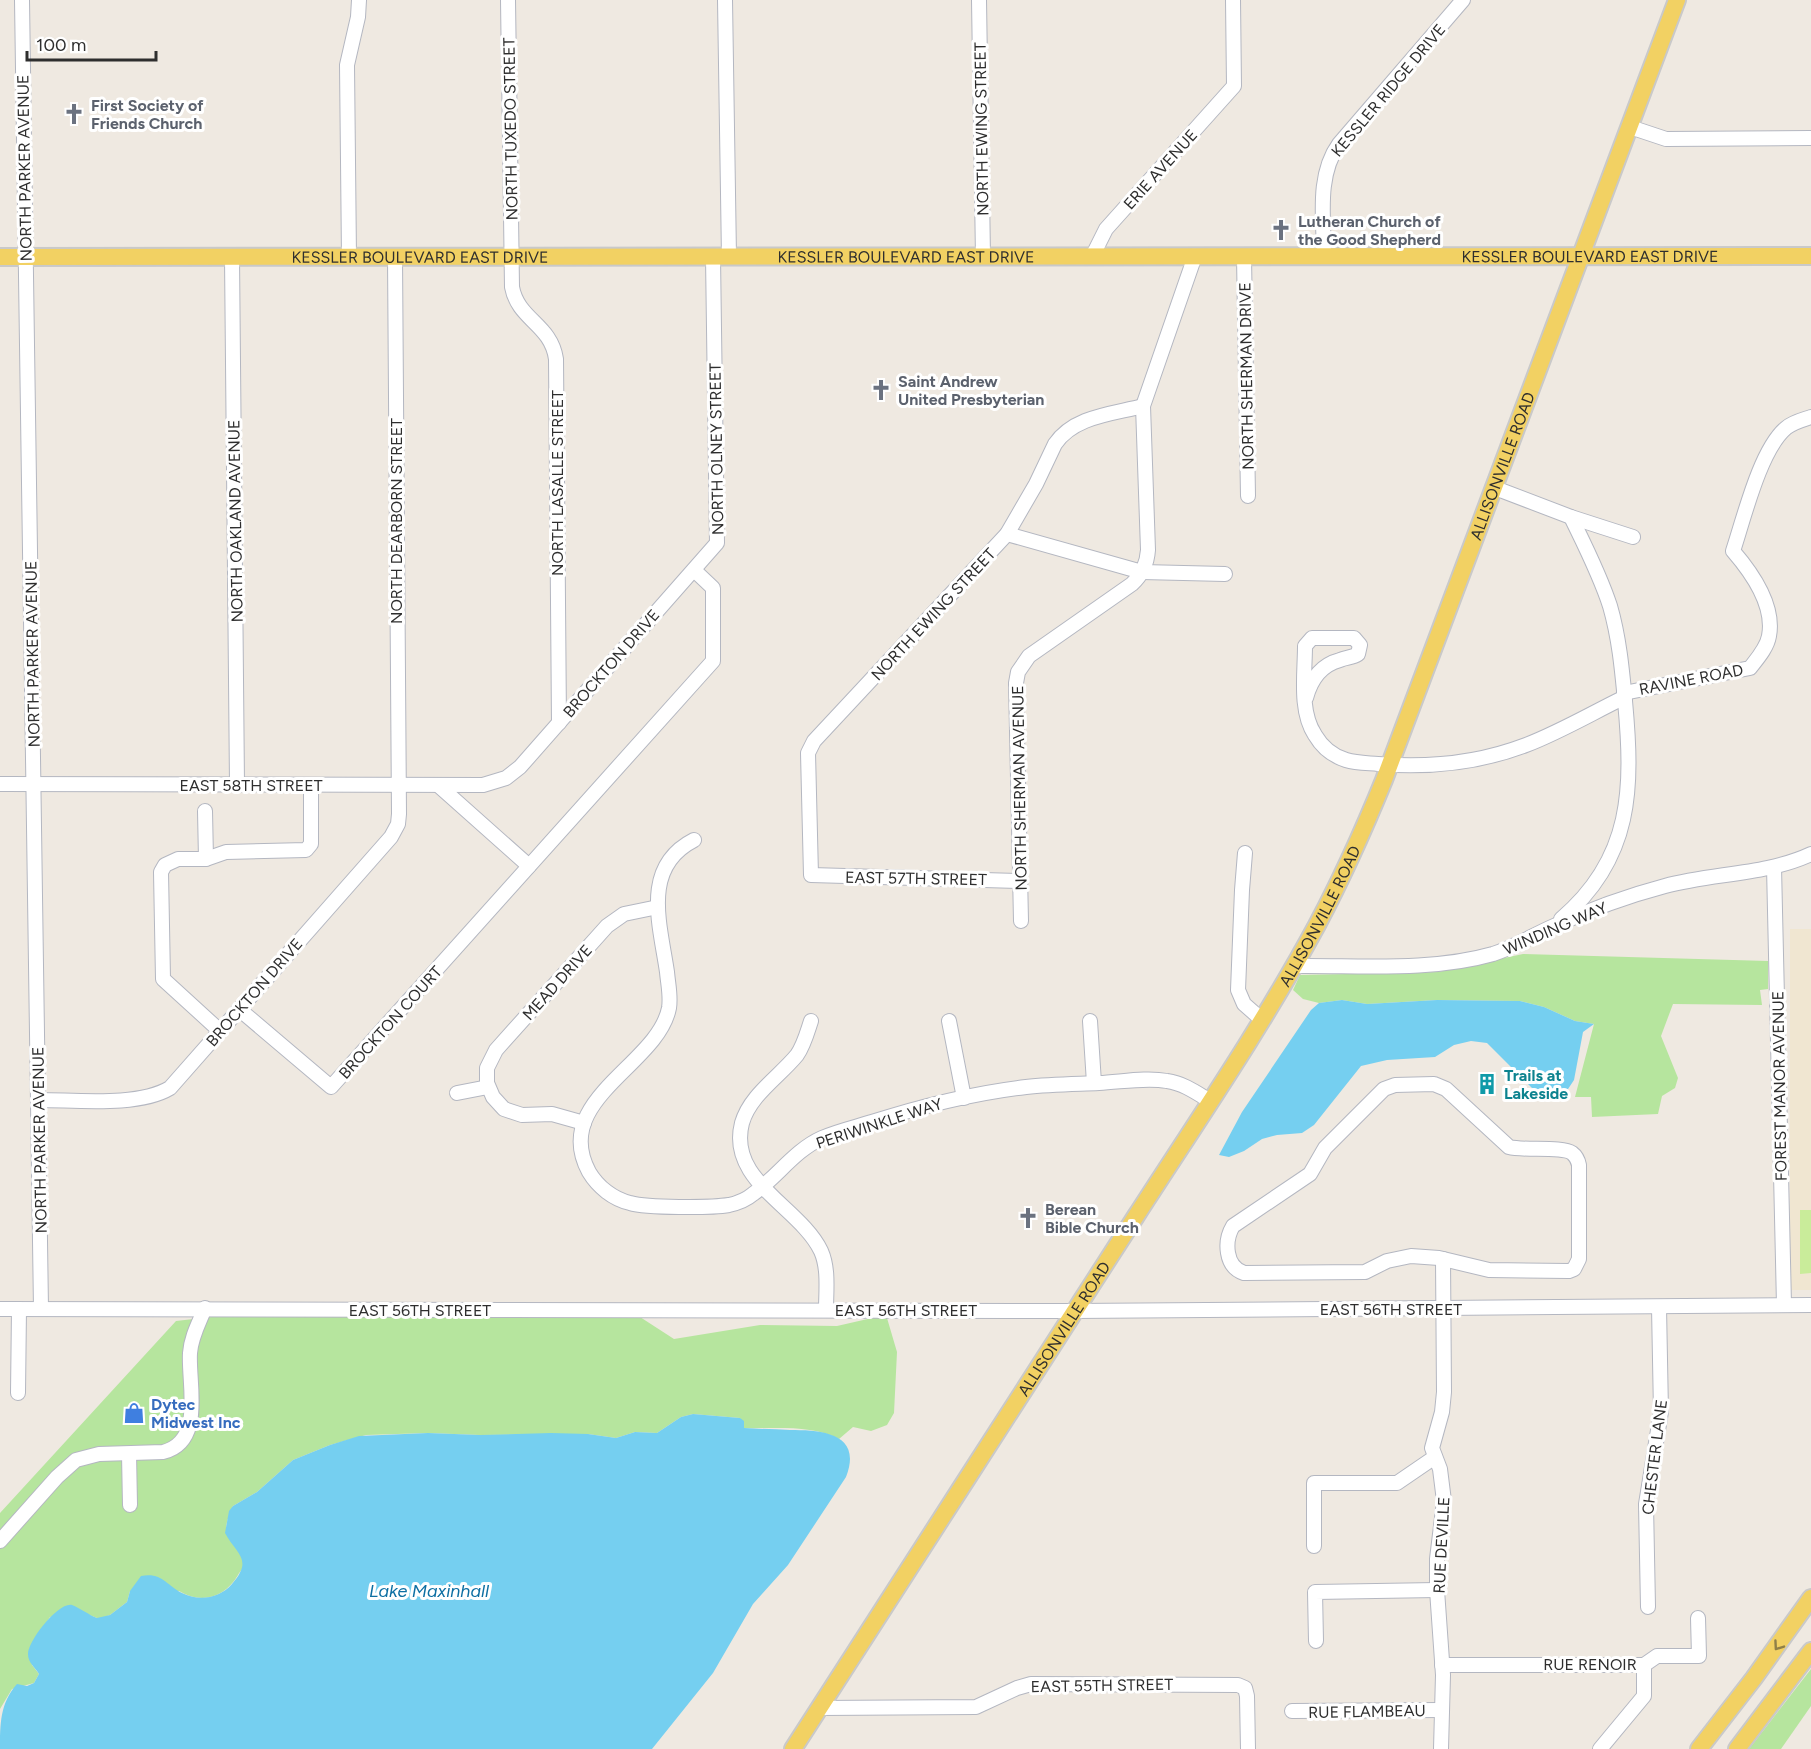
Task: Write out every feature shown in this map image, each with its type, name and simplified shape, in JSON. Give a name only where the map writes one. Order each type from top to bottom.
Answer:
[{"type":"main road","name":"ALLISONVILLE ROAD","points":[[793,1749],[1210,1101],[1294,966],[1347,866],[1390,765],[1677,0]]},
{"type":"main road","name":"KESSLER BOULEVARD EAST DRIVE","points":[[0,257],[1811,256]]},
{"type":"main road","points":[[1699,1749],[1760,1671],[1811,1598]]},
{"type":"main road","points":[[1737,1749],[1811,1651]]},
{"type":"street","name":"NORTH PARKER AVENUE","points":[[22,0],[41,1309]]},
{"type":"street","points":[[349,257],[347,65],[358,17],[359,0]]},
{"type":"street","name":"NORTH TUXEDO STREET","points":[[508,0],[512,258]]},
{"type":"street","name":"NORTH OLNEY STREET","points":[[694,570],[717,543],[725,0]]},
{"type":"street","name":"NORTH EWING STREET","points":[[979,0],[983,257]]},
{"type":"street","name":"ERIE AVENUE","points":[[1092,257],[1106,229],[1234,87],[1233,0]]},
{"type":"street","name":"KESSLER RIDGE DRIVE","points":[[1324,257],[1324,179],[1330,159],[1339,144],[1463,0]]},
{"type":"street","points":[[1630,127],[1666,139],[1811,138]]},
{"type":"street","points":[[1142,572],[1148,553],[1143,406],[1195,256]]},
{"type":"street","name":"NORTH SHERMAN DRIVE","points":[[1244,256],[1248,496]]},
{"type":"street","name":"NORTH OAKLAND AVENUE","points":[[232,257],[237,785]]},
{"type":"street","name":"NORTH DEARBORN STREET","points":[[395,257],[398,785]]},
{"type":"street","name":"NORTH LASALLE STREET","points":[[512,258],[512,283],[515,299],[526,315],[546,333],[556,359],[559,723]]},
{"type":"street","name":"NORTH EWING STREET","points":[[811,875],[808,758],[812,745],[1007,534],[1062,435],[1083,421],[1143,406]]},
{"type":"street","name":"RAVINE ROAD","points":[[1624,695],[1750,668],[1762,653],[1769,638],[1770,622],[1766,602],[1741,560],[1733,551],[1753,490],[1771,447],[1786,428],[1811,417]]},
{"type":"street","points":[[1495,488],[1571,517],[1633,537]]},
{"type":"street","points":[[1553,926],[1580,902],[1607,863],[1619,835],[1629,783],[1624,695],[1612,612],[1571,517]]},
{"type":"street","points":[[1007,534],[1142,572],[1225,574]]},
{"type":"street","name":"BROCKTON DRIVE","points":[[501,780],[515,771],[694,570]]},
{"type":"street","name":"BROCKTON COURT","points":[[239,1009],[331,1088],[713,661],[713,588],[694,570]]},
{"type":"street","name":"NORTH SHERMAN AVENUE","points":[[1021,921],[1016,683],[1018,672],[1029,656],[1129,586],[1142,572]]},
{"type":"street","points":[[1306,698],[1311,682],[1325,666],[1358,654],[1360,648],[1356,640],[1311,638],[1307,640],[1305,646],[1306,715],[1311,728],[1328,750],[1346,760],[1390,765],[1431,765],[1468,762],[1525,745],[1624,695]]},
{"type":"street","name":"EAST 58TH STREET","points":[[0,784],[483,785],[501,780]]},
{"type":"street","points":[[220,1031],[168,985],[162,973],[161,872],[165,865],[174,860],[206,859],[226,852],[304,851],[309,849],[311,785]]},
{"type":"street","name":"BROCKTON DRIVE","points":[[39,1100],[134,1100],[160,1094],[173,1085],[392,837],[399,817],[398,785]]},
{"type":"street","points":[[438,785],[529,866]]},
{"type":"street","points":[[205,812],[206,859]]},
{"type":"street","points":[[456,1093],[488,1087],[495,1101],[507,1111],[522,1115],[552,1114],[584,1123],[596,1101],[656,1035],[667,1016],[669,992],[658,907],[658,887],[666,864],[680,848],[694,840]]},
{"type":"street","points":[[1245,853],[1238,990],[1244,1004],[1261,1019]]},
{"type":"street","name":"WINDING WAY","points":[[1294,966],[1424,965],[1465,961],[1514,946],[1553,926],[1664,886],[1788,864],[1811,854]]},
{"type":"street","name":"FOREST MANOR AVENUE","points":[[1774,867],[1784,1305]]},
{"type":"street","name":"EAST 57TH STREET","points":[[811,875],[1020,881]]},
{"type":"street","name":"MEAD DRIVE","points":[[488,1087],[487,1068],[496,1050],[600,933],[624,914],[658,907]]},
{"type":"street","points":[[811,1021],[798,1053],[754,1101],[743,1122],[740,1138],[744,1158],[751,1172],[812,1236],[821,1250],[826,1271],[826,1310]]},
{"type":"street","points":[[1090,1021],[1094,1083]]},
{"type":"street","points":[[949,1022],[964,1098]]},
{"type":"street","name":"PERIWINKLE WAY","points":[[584,1123],[582,1146],[588,1169],[596,1182],[618,1200],[641,1206],[727,1205],[746,1199],[804,1149],[824,1137],[920,1107],[1027,1087],[1168,1081],[1188,1088],[1210,1101]]},
{"type":"street","points":[[1434,1084],[1443,1087],[1509,1147],[1566,1150],[1571,1152],[1579,1165],[1579,1261],[1574,1269],[1569,1271],[1489,1270],[1443,1259],[1427,1256],[1403,1257],[1387,1261],[1365,1272],[1244,1273],[1233,1268],[1229,1260],[1230,1233],[1236,1223],[1310,1174],[1325,1149],[1380,1092],[1395,1085],[1434,1084]]},
{"type":"street","name":"RUE DEVILLE","points":[[1441,1749],[1442,1665],[1437,1559],[1444,1501],[1443,1485],[1432,1448],[1442,1412],[1444,1392],[1443,1259]]},
{"type":"street","name":"EAST 56TH STREET","points":[[0,1309],[1075,1311],[1811,1305]]},
{"type":"street","name":"CHESTER LANE","points":[[1648,1607],[1646,1504],[1661,1412],[1659,1307]]},
{"type":"street","points":[[0,1542],[71,1464],[99,1454],[168,1450],[179,1445],[186,1437],[190,1418],[191,1344],[205,1308]]},
{"type":"street","points":[[18,1394],[19,1309]]},
{"type":"street","points":[[129,1454],[130,1505]]},
{"type":"street","points":[[1314,1546],[1314,1483],[1396,1483],[1435,1457]]},
{"type":"street","points":[[1316,1641],[1315,1592],[1437,1590]]},
{"type":"street","name":"RUE RENOIR","points":[[1442,1665],[1644,1665],[1658,1656],[1699,1656],[1698,1618]]},
{"type":"street","points":[[1600,1749],[1644,1696],[1644,1665]]},
{"type":"street","name":"EAST 55TH STREET","points":[[819,1708],[976,1707],[1030,1684],[1238,1685],[1245,1688],[1247,1696],[1248,1749]]},
{"type":"street","name":"RUE FLAMBEAU","points":[[1292,1712],[1442,1710]]},
{"type":"shaded area","points":[[1790,929],[1811,929],[1811,1290],[1790,1290]]},
{"type":"green space","points":[[1523,954],[1768,961],[1768,989],[1760,990],[1762,1005],[1673,1004],[1661,1036],[1678,1078],[1675,1088],[1662,1096],[1658,1114],[1592,1117],[1591,1097],[1575,1097],[1594,1024],[1575,1021],[1544,1007],[1520,1001],[1437,1000],[1367,1004],[1342,1000],[1319,1003],[1303,999],[1293,990],[1300,975],[1438,972]]},
{"type":"green space","points":[[1800,1210],[1811,1210],[1811,1273],[1800,1274]]},
{"type":"green space","points":[[220,1316],[640,1317],[674,1339],[760,1325],[837,1326],[872,1318],[887,1318],[897,1352],[894,1413],[887,1425],[871,1431],[853,1427],[839,1439],[804,1429],[743,1428],[740,1418],[693,1414],[681,1417],[657,1433],[635,1432],[616,1438],[588,1434],[428,1433],[366,1435],[330,1445],[293,1460],[257,1492],[233,1506],[226,1528],[227,1534],[242,1554],[244,1563],[242,1570],[227,1589],[204,1598],[196,1598],[179,1591],[130,1591],[127,1602],[102,1618],[82,1612],[50,1617],[29,1649],[32,1665],[39,1674],[34,1683],[12,1689],[0,1709],[0,1513],[176,1321]]},
{"type":"green space","points":[[1811,1669],[1811,1706],[1781,1749],[1749,1749]]},
{"type":"water","points":[[1342,1000],[1367,1004],[1437,1000],[1520,1001],[1544,1007],[1575,1021],[1594,1024],[1583,1032],[1574,1080],[1568,1089],[1532,1088],[1487,1043],[1471,1041],[1454,1045],[1435,1057],[1387,1060],[1361,1066],[1314,1125],[1302,1133],[1262,1139],[1244,1151],[1229,1157],[1219,1155],[1242,1112],[1311,1010],[1319,1003]]},
{"type":"water","name":"Lake Maxinhall","points":[[693,1414],[740,1418],[744,1421],[744,1428],[826,1433],[844,1443],[849,1451],[850,1462],[846,1477],[788,1565],[753,1604],[713,1673],[652,1749],[0,1749],[4,1706],[17,1684],[27,1686],[34,1683],[39,1674],[29,1660],[29,1648],[38,1632],[52,1616],[66,1606],[72,1605],[97,1618],[110,1615],[127,1602],[130,1591],[141,1576],[148,1575],[159,1578],[189,1596],[202,1598],[222,1593],[232,1584],[242,1568],[241,1557],[225,1533],[229,1511],[233,1506],[257,1492],[293,1460],[359,1436],[428,1433],[480,1435],[551,1433],[588,1434],[616,1438],[635,1432],[657,1433],[681,1417]]},
{"type":"place","name":"First Society of Friends Church","points":[[74,114]]},
{"type":"place","name":"Lutheran Church of the Good Shepherd","points":[[1281,230]]},
{"type":"place","name":"Saint Andrew United Presbyterian","points":[[881,390]]},
{"type":"place","name":"Trails at Lakeside","points":[[1487,1084]]},
{"type":"place","name":"Berean Bible Church","points":[[1028,1218]]},
{"type":"place","name":"Dytec Midwest Inc","points":[[134,1413]]}]
